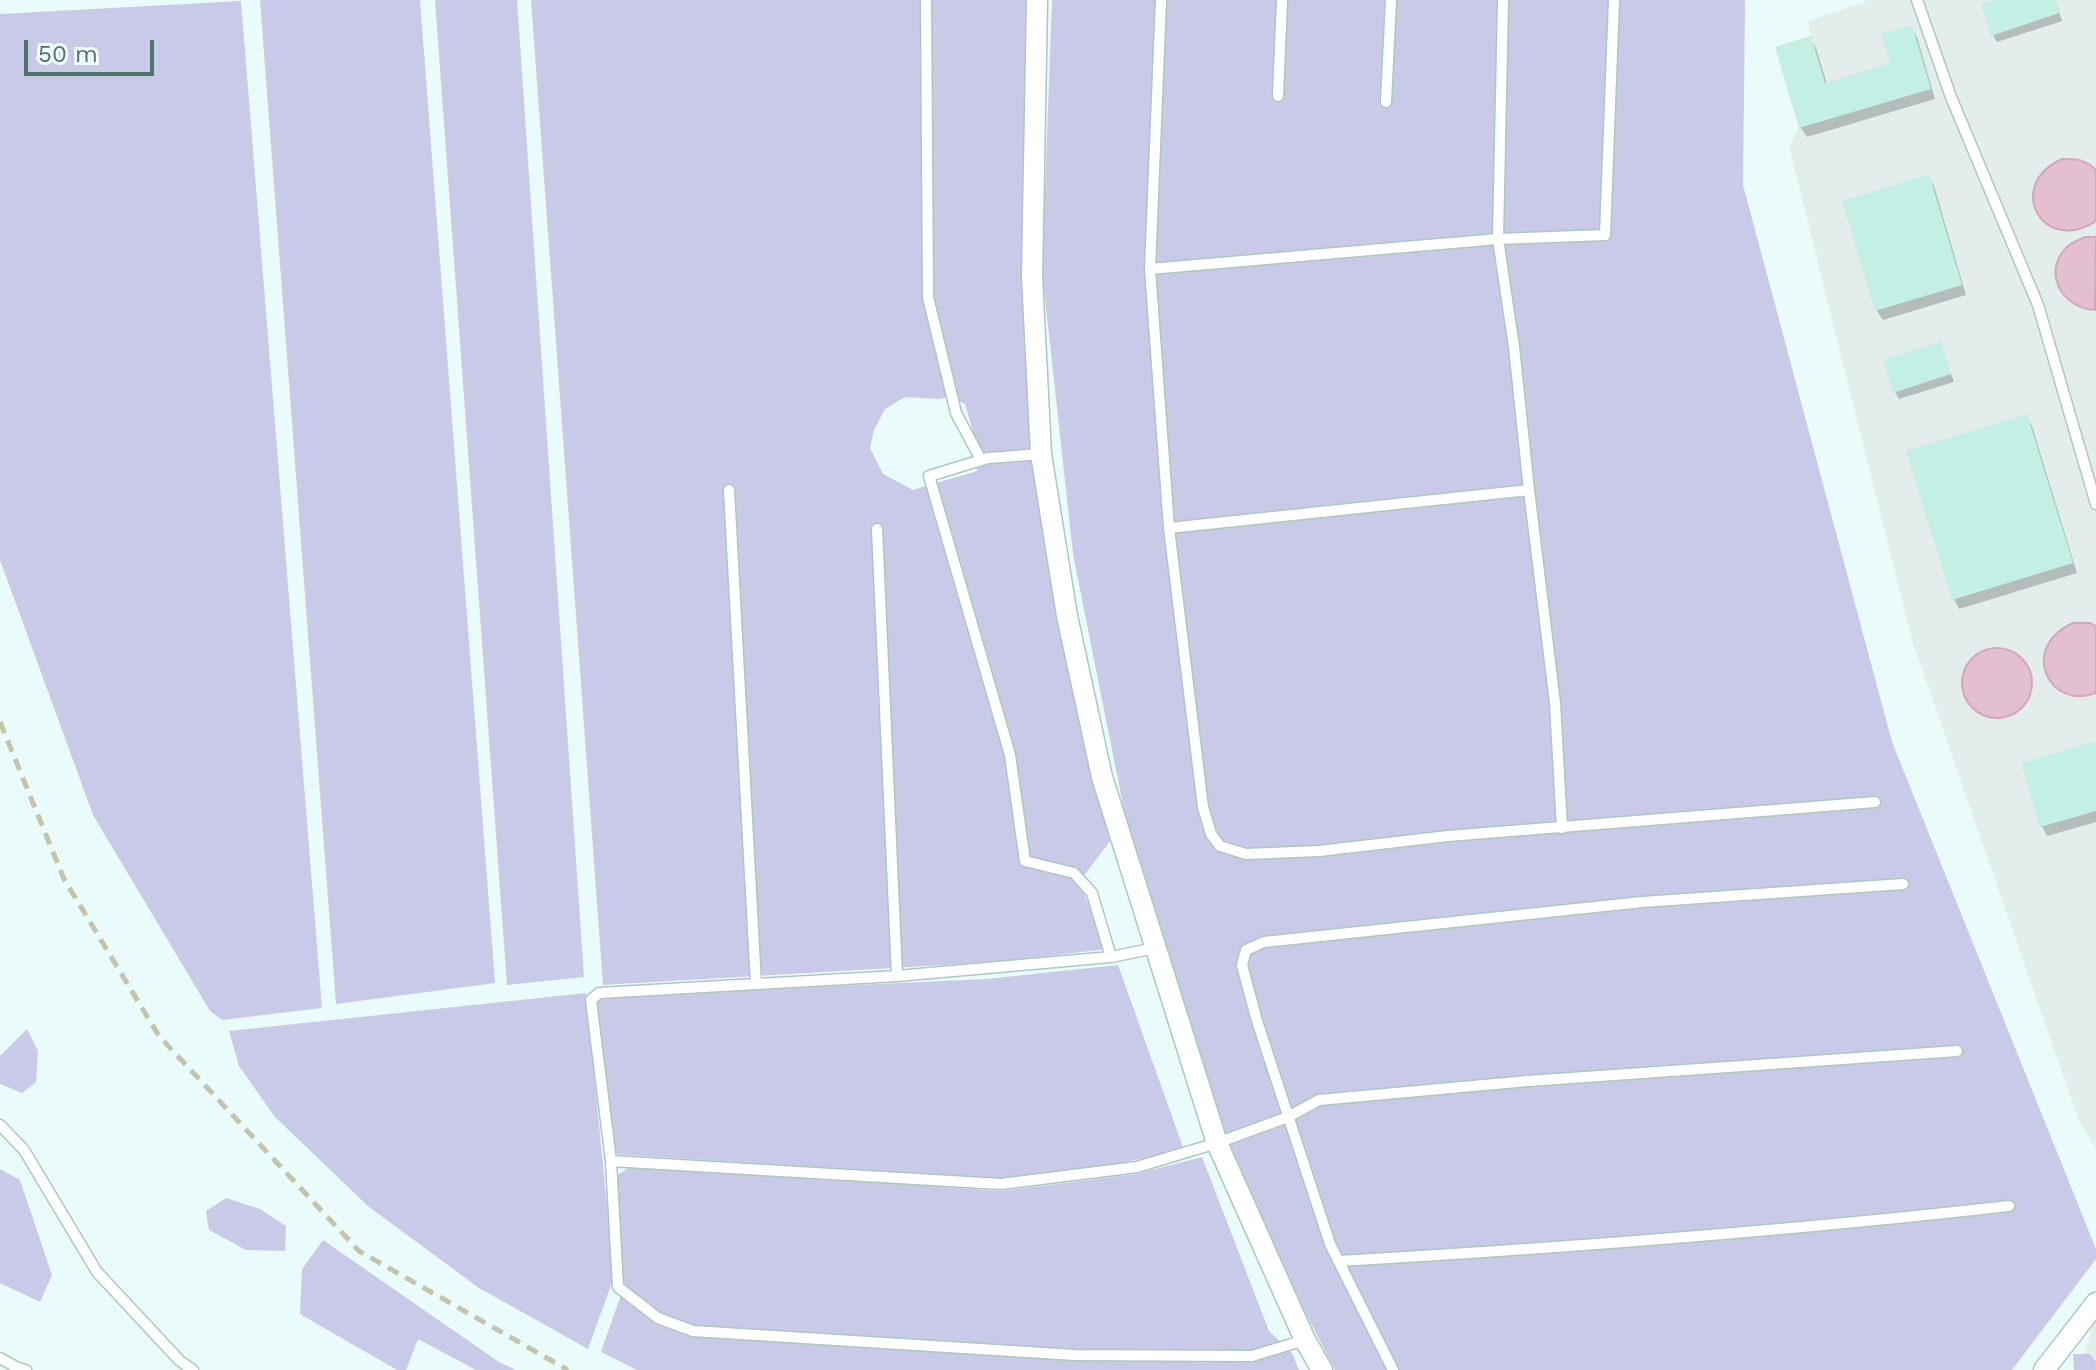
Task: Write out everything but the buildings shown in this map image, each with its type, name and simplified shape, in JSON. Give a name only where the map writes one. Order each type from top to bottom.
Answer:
[{"type":"street","points":[[1037,0],[1032,276],[1041,454],[1067,616],[1102,777],[1217,1143],[1305,1340],[1322,1370]]},
{"type":"street","points":[[2044,1370],[2096,1303]]},
{"type":"lane","points":[[926,0],[928,297],[956,413],[981,460]]},
{"type":"lane","points":[[1161,0],[1150,269],[1169,528],[1203,807],[1211,834],[1220,846],[1246,854],[1319,851],[1448,836],[1875,802]]},
{"type":"lane","points":[[1278,96],[1282,0]]},
{"type":"lane","points":[[1386,102],[1391,0]]},
{"type":"lane","points":[[1503,0],[1498,239],[1514,347],[1555,703],[1562,828]]},
{"type":"lane","points":[[1150,269],[1498,239],[1605,235],[1614,0]]},
{"type":"lane","points":[[1917,0],[1951,97],[2038,305],[2096,504]]},
{"type":"lane","points":[[1041,454],[988,458],[929,476],[1010,755],[1025,861],[1074,873],[1092,893],[1111,957]]},
{"type":"lane","points":[[729,490],[756,984]]},
{"type":"lane","points":[[1169,528],[1529,490]]},
{"type":"lane","points":[[877,529],[897,976]]},
{"type":"lane","points":[[1393,1370],[1330,1244],[1257,1021],[1242,965],[1246,950],[1264,942],[1642,902],[1903,884]]},
{"type":"lane","points":[[1155,948],[1111,957],[897,976],[599,993],[591,1000],[611,1161],[618,1287],[658,1318],[693,1331],[1075,1355],[1252,1356],[1305,1340]]},
{"type":"lane","points":[[611,1161],[1001,1184],[1137,1167],[1288,1117],[1319,1100],[1957,1051]]},
{"type":"lane","points":[[0,1125],[24,1150],[97,1272],[180,1361],[193,1370]]},
{"type":"lane","points":[[1339,1261],[1470,1254],[1856,1223],[2009,1206]]},
{"type":"lane","points":[[0,1358],[26,1370]]},
{"type":"shaded area","points":[[260,0],[420,0],[495,983],[336,1004]]},
{"type":"shaded area","points":[[435,0],[517,0],[584,977],[507,985]]},
{"type":"shaded area","points":[[531,0],[1030,0],[1027,200],[1057,609],[1083,743],[1110,841],[1079,882],[1108,949],[995,962],[603,985]],"holes":[[[905,397],[951,397],[965,404],[972,428],[977,471],[913,490],[883,474],[870,448],[874,430],[885,409]]]},
{"type":"shaded area","points":[[1052,0],[1745,0],[1743,185],[1892,742],[2096,1249],[2096,1259],[2012,1370],[1335,1370],[1230,1155],[1133,855],[1073,554],[1042,271]]},
{"type":"shaded area","points":[[1865,0],[2096,0],[2096,1148],[2079,1121],[1913,643],[1789,146],[1799,128],[1775,47],[1811,36],[1808,21]]},
{"type":"shaded area","points":[[241,1],[322,1008],[222,1020],[210,1011],[93,815],[0,560],[0,14]]},
{"type":"shaded area","points":[[2062,159],[2084,162],[2096,170],[2096,221],[2077,229],[2060,230],[2047,224],[2037,213],[2033,200],[2035,185],[2044,171]]},
{"type":"shaded area","points":[[2085,237],[2096,237],[2095,310],[2073,303],[2064,295],[2056,277],[2060,256],[2068,246]]},
{"type":"shaded area","points":[[2073,623],[2096,626],[2096,693],[2080,696],[2066,693],[2054,686],[2047,674],[2044,661],[2047,647],[2056,634]]},
{"type":"shaded area","points":[[1997,648],[2022,658],[2032,683],[2022,708],[1997,718],[1972,708],[1962,683],[1972,658]]},
{"type":"shaded area","points":[[1118,965],[1184,1150],[1110,1165],[1003,1179],[611,1154],[596,997],[987,979]]},
{"type":"shaded area","points":[[586,993],[614,1277],[588,1349],[479,1288],[369,1207],[275,1117],[239,1066],[229,1031]]},
{"type":"shaded area","points":[[27,1029],[38,1051],[36,1082],[22,1093],[0,1084],[0,1056]]},
{"type":"shaded area","points":[[1202,1157],[1269,1331],[1292,1353],[1299,1370],[637,1370],[601,1352],[623,1289],[616,1176],[633,1165],[1001,1191],[1136,1174]]},
{"type":"shaded area","points":[[0,1169],[20,1180],[52,1275],[40,1302],[0,1283]]},
{"type":"shaded area","points":[[226,1198],[260,1209],[286,1226],[285,1251],[246,1250],[209,1230],[206,1211]]},
{"type":"shaded area","points":[[323,1240],[499,1362],[516,1370],[476,1370],[418,1339],[406,1370],[397,1370],[300,1314],[302,1269]]},
{"type":"shaded area","points":[[2096,1317],[2096,1370],[2082,1360]]},
{"type":"shaded area","points":[[2073,1354],[2090,1354],[2096,1362],[2096,1370],[2074,1370]]},
{"type":"railway","points":[[0,722],[64,879],[159,1036],[359,1251],[568,1370]]}]
